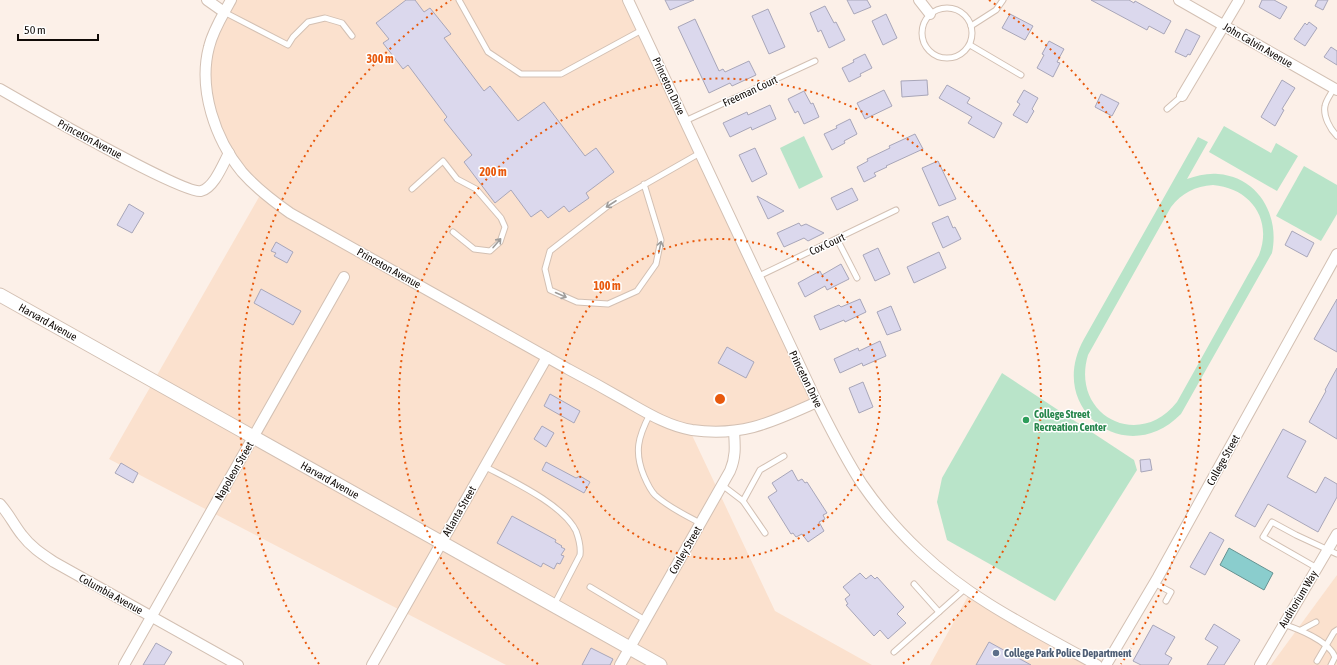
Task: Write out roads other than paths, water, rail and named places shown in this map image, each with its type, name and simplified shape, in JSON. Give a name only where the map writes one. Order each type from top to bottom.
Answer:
[{"type":"street","points":[[207,0],[224,12]]},
{"type":"street","points":[[229,153],[213,117],[208,99],[206,65],[209,47],[215,29],[231,0]]},
{"type":"street","name":"Princeton Drive","points":[[628,0],[757,277],[838,446],[858,478],[891,520],[922,553],[966,588],[989,604],[1097,665]]},
{"type":"street","points":[[919,0],[930,14]]},
{"type":"street","name":"John Calvin Avenue","points":[[1179,0],[1335,89]]},
{"type":"street","points":[[1182,96],[1239,0]]},
{"type":"street","name":"Princeton Avenue","points":[[0,89],[72,130],[160,176],[192,190],[200,192],[207,189],[212,184],[229,153],[255,186],[273,202],[290,213],[670,424],[712,432],[734,431],[754,428],[772,422],[817,402]]},
{"type":"street","name":"College Street","points":[[1106,665],[1154,583],[1337,254]]},
{"type":"street","name":"Napoleon Street","points":[[124,665],[344,277]]},
{"type":"street","name":"Harvard Avenue","points":[[0,295],[660,665]]},
{"type":"street","name":"Atlanta Street","points":[[372,665],[547,357]]},
{"type":"street","name":"Conley Street","points":[[620,665],[722,485],[734,461],[734,431]]},
{"type":"street","name":"Columbia Avenue","points":[[0,504],[9,514],[30,545],[42,554],[238,665]]},
{"type":"street","name":"Auditorium Way","points":[[1260,665],[1316,568],[1332,553],[1337,534]]},
{"type":"lane","points":[[459,0],[488,52],[520,74],[561,74],[642,30]]},
{"type":"lane","points":[[971,26],[996,10],[1003,0]]},
{"type":"lane","points":[[942,8],[954,9],[962,12],[971,26],[972,32],[970,45],[965,52],[950,58],[942,58],[934,55],[928,50],[921,35],[924,24],[930,14],[942,8]]},
{"type":"lane","points":[[224,12],[288,45],[293,37],[308,22],[325,18],[342,22],[352,36]]},
{"type":"lane","points":[[970,45],[1021,76]]},
{"type":"lane","name":"Freeman Court","points":[[685,121],[815,61]]},
{"type":"lane","points":[[1335,89],[1325,106],[1325,113],[1332,132],[1337,136]]},
{"type":"lane","points":[[1168,109],[1182,96]]},
{"type":"lane","points":[[644,184],[661,240],[656,264],[637,291],[608,304],[577,302],[550,290],[545,269],[550,251],[608,205],[644,184],[700,153]]},
{"type":"lane","points":[[412,189],[444,161],[457,179],[476,189],[501,218],[505,227],[500,242],[490,251],[474,249],[453,232]]},
{"type":"lane","name":"Cox Court","points":[[757,277],[896,210]]},
{"type":"lane","points":[[837,239],[857,278]]},
{"type":"lane","points":[[650,414],[642,430],[638,454],[641,469],[648,485],[655,494],[670,507],[700,523]]},
{"type":"lane","points":[[743,501],[760,470],[784,456]]},
{"type":"lane","points":[[484,466],[543,498],[570,522],[576,531],[580,546],[580,555],[553,605]]},
{"type":"lane","points":[[722,485],[743,501],[765,533]]},
{"type":"lane","points":[[1316,568],[1263,537],[1272,522],[1332,553]]},
{"type":"lane","points":[[1154,583],[1171,592],[1166,601]]},
{"type":"lane","points":[[914,584],[939,612]]},
{"type":"lane","points":[[590,587],[645,620]]},
{"type":"lane","points":[[894,652],[966,588]]},
{"type":"lane","points":[[1301,630],[1316,622]]},
{"type":"lane","points":[[1283,624],[1301,630],[1326,646],[1333,652],[1335,657],[1331,665]]},
{"type":"lane","points":[[1317,661],[1334,632],[1337,630]]},
{"type":"water","points":[[1229,548],[1273,573],[1264,590],[1220,565]]},
{"type":"place","name":"College Street Recreation Center","points":[[1026,420]]},
{"type":"place","name":"College Park Police Department","points":[[996,653]]}]
